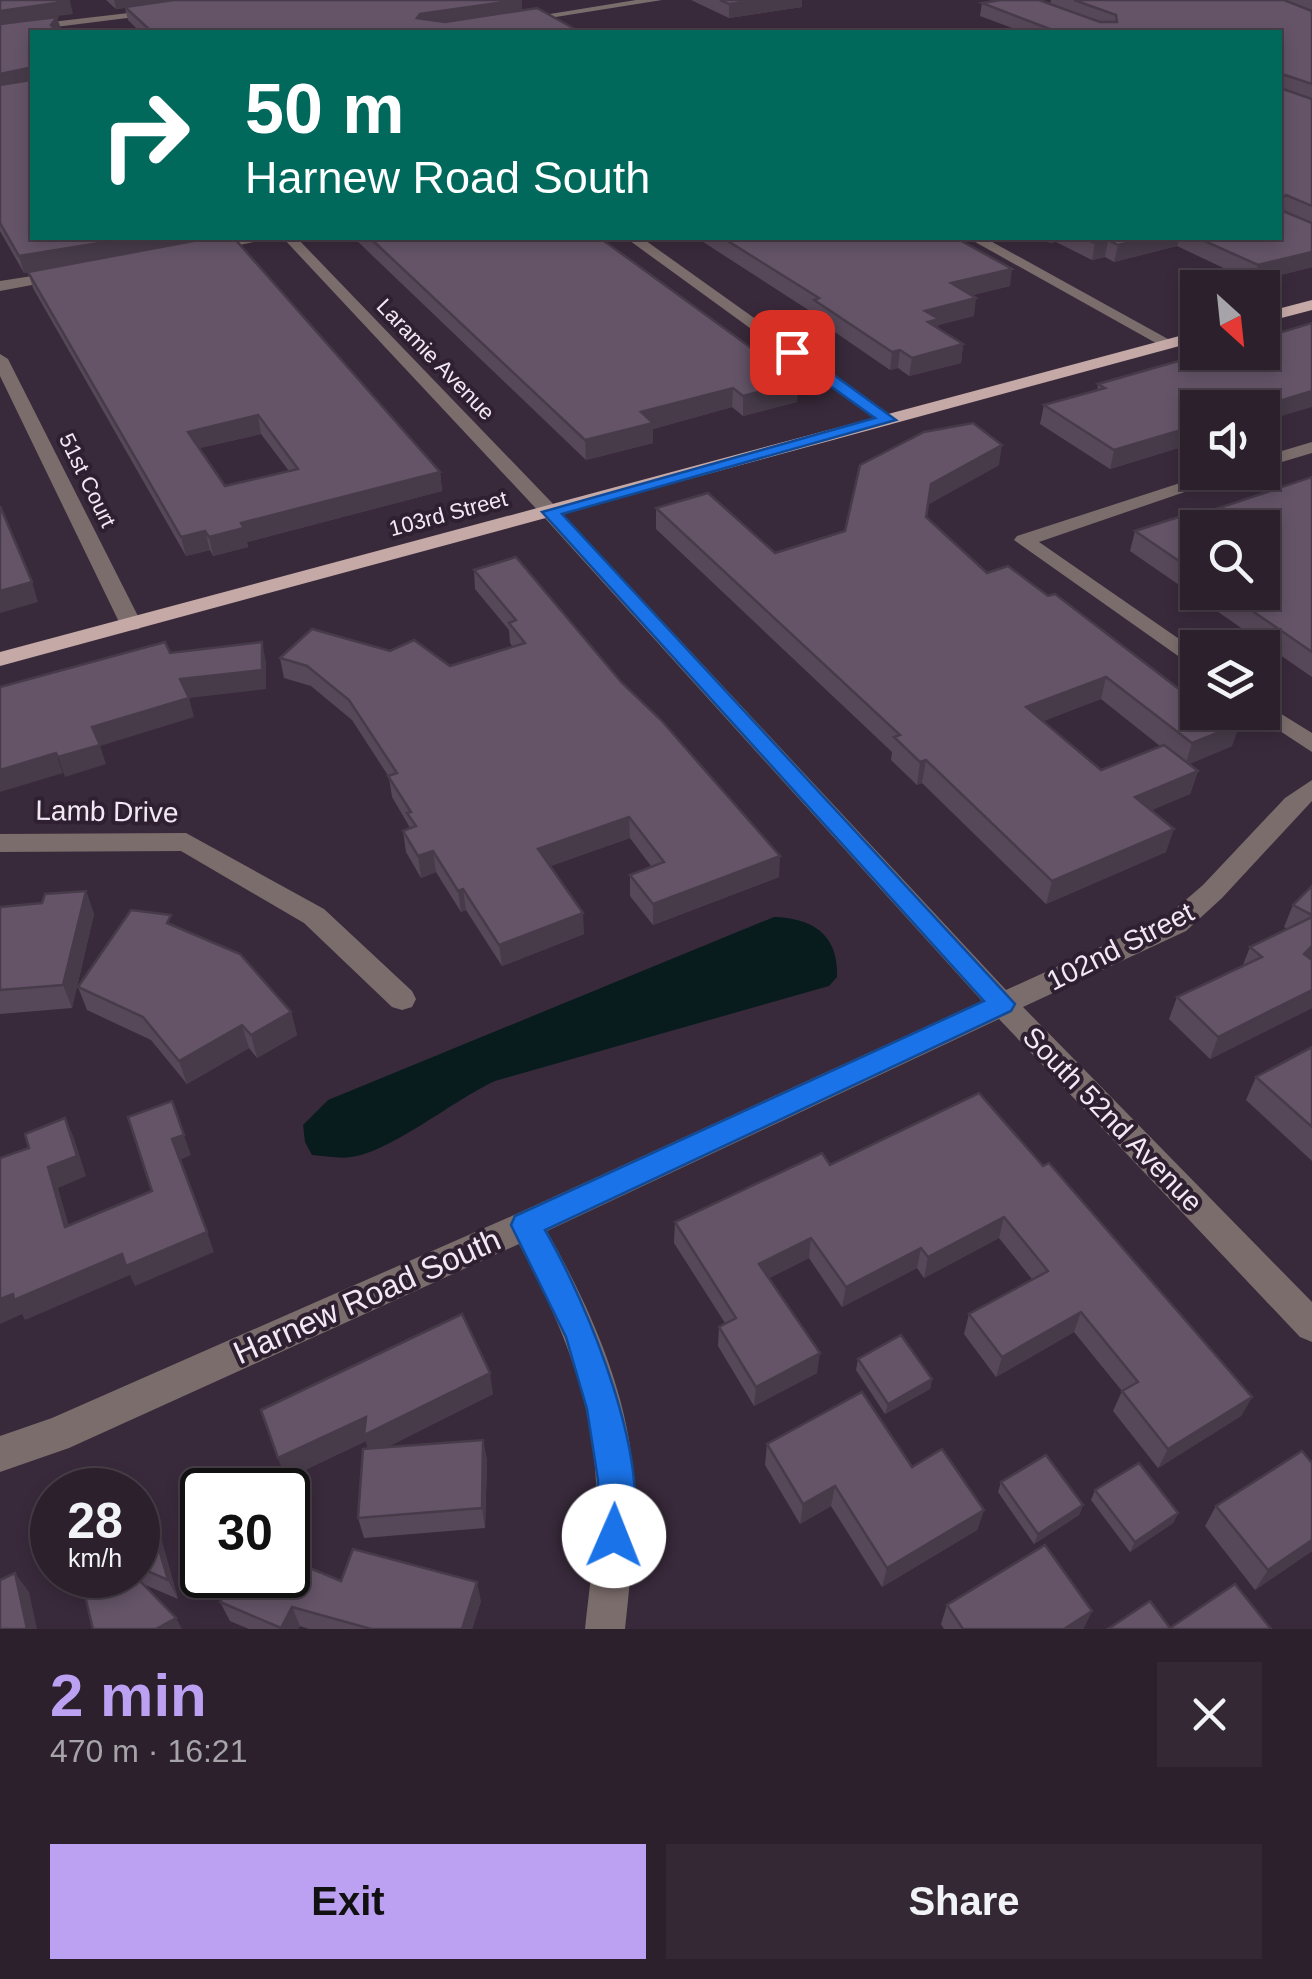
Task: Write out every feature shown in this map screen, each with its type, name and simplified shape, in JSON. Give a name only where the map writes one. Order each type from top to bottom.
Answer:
[{"type":"main road","points":[[1280,313],[1312,305]]},
{"type":"main road","name":"103rd Street","points":[[0,659],[1180,341]]},
{"type":"street","points":[[542,0],[565,13]]},
{"type":"street","points":[[501,22],[656,0]]},
{"type":"street","points":[[0,31],[172,9]]},
{"type":"street","points":[[74,10],[93,30]]},
{"type":"street","points":[[195,250],[253,240]]},
{"type":"street","name":"Laramie Avenue","points":[[292,240],[550,512]]},
{"type":"street","points":[[636,240],[888,420]]},
{"type":"street","points":[[979,240],[1169,344]]},
{"type":"street","points":[[0,286],[78,272]]},
{"type":"street","name":"51st Court","points":[[0,358],[131,624]]},
{"type":"street","points":[[1280,458],[1312,448]]},
{"type":"street","points":[[1180,489],[1024,540],[1180,650]]},
{"type":"street","name":"South 52nd Avenue","points":[[550,512],[1002,1004],[1312,1326]]},
{"type":"street","points":[[1280,722],[1312,744]]},
{"type":"street","name":"102nd Street","points":[[1002,1004],[1176,924],[1210,899],[1263,836],[1312,788]]},
{"type":"street","name":"Lamb Drive","points":[[0,843],[186,842],[314,916],[402,1000]]},
{"type":"street","name":"Harnew Road South","points":[[0,1454],[56,1434],[526,1225],[1002,1004]]},
{"type":"street","points":[[526,1225],[556,1277],[582,1337],[604,1409],[615,1480],[605,1629]]},
{"type":"shaded area","points":[[774,917],[812,925],[828,940],[837,977],[829,986],[495,1081],[404,1136],[367,1153],[346,1158],[312,1155],[305,1142],[303,1125],[328,1100]]},
{"type":"building","points":[[0,0],[54,0],[70,1],[0,11]]},
{"type":"building","points":[[174,0],[519,0],[420,14],[417,18],[445,22],[537,8],[576,30],[150,30],[125,7]]},
{"type":"building","points":[[720,0],[757,0],[729,4]]},
{"type":"building","points":[[1039,0],[1100,22],[1117,22],[1116,15],[1074,0],[1284,0],[1312,11],[1312,84],[1282,77],[1282,30],[1052,30],[982,3]]},
{"type":"building","points":[[57,17],[51,25],[55,30],[30,30],[30,70],[0,74],[0,24]]},
{"type":"building","points":[[30,80],[30,240],[118,240],[19,256],[0,223],[0,85]]},
{"type":"building","points":[[1282,86],[1312,99],[1312,206],[1286,195],[1282,198]]},
{"type":"building","points":[[1282,205],[1283,211],[1312,223],[1312,252],[1258,265],[1202,240],[1282,240]]},
{"type":"building","points":[[198,240],[236,240],[440,472],[241,523],[244,528],[209,537],[205,531],[181,537],[28,272]],"holes":[[[258,415],[298,469],[225,486],[188,432]]]},
{"type":"building","points":[[372,240],[603,240],[798,382],[743,396],[733,388],[641,412],[653,423],[585,440]]},
{"type":"building","points":[[726,240],[960,240],[1012,269],[951,283],[976,298],[925,311],[939,319],[928,322],[963,344],[912,358],[900,350],[892,352],[814,300],[819,298]]},
{"type":"building","points":[[1108,240],[1140,240],[1118,245]]},
{"type":"building","points":[[1312,323],[1312,391],[1280,401],[1280,390],[1180,390],[1180,430],[1114,450],[1044,405],[1105,388],[1098,384],[1180,361],[1180,370],[1280,370],[1280,333]]},
{"type":"building","points":[[973,423],[1002,445],[931,484],[926,517],[987,573],[1008,566],[1048,596],[1055,594],[1180,690],[1180,730],[1225,730],[1192,743],[1106,677],[1026,707],[1101,770],[1164,745],[1198,771],[1135,797],[1174,829],[1052,881],[926,760],[920,762],[894,737],[900,735],[656,508],[708,493],[775,553],[845,531],[860,465],[924,432]]},
{"type":"building","points":[[1312,477],[1312,652],[1251,610],[1280,610],[1280,510],[1213,510]]},
{"type":"building","points":[[0,506],[32,582],[0,591]]},
{"type":"building","points":[[1180,517],[1180,562],[1135,531]]},
{"type":"building","points":[[516,557],[622,683],[661,720],[780,856],[653,904],[630,875],[664,862],[629,817],[538,849],[583,913],[499,945],[433,851],[418,856],[403,831],[416,826],[407,813],[411,812],[388,776],[397,773],[349,700],[307,666],[280,658],[312,629],[390,651],[414,640],[450,666],[525,643],[509,623],[516,620],[474,570]]},
{"type":"building","points":[[165,642],[170,653],[262,642],[262,670],[180,679],[189,698],[92,727],[100,745],[0,770],[0,687]]},
{"type":"building","points":[[1312,886],[1312,915],[1293,905]]},
{"type":"building","points":[[86,891],[63,985],[0,990],[0,907],[42,903],[45,894]]},
{"type":"building","points":[[131,910],[171,915],[167,923],[240,954],[291,1012],[251,1035],[242,1025],[179,1061],[143,1017],[78,987]]},
{"type":"building","points":[[1312,917],[1312,946],[1304,954],[1312,960],[1312,990],[1218,1037],[1177,997],[1262,957],[1250,947]]},
{"type":"building","points":[[1312,1047],[1312,1127],[1256,1077]]},
{"type":"building","points":[[979,1093],[1043,1166],[1049,1163],[1252,1397],[1168,1449],[1122,1391],[1138,1382],[1081,1312],[1002,1357],[969,1314],[1048,1271],[1004,1217],[928,1257],[921,1248],[846,1287],[811,1238],[759,1264],[820,1353],[756,1387],[719,1327],[736,1318],[675,1222],[822,1153],[830,1165]]},
{"type":"building","points":[[172,1101],[184,1135],[172,1139],[207,1232],[126,1266],[122,1254],[14,1300],[13,1294],[0,1299],[0,1158],[29,1148],[25,1134],[65,1118],[77,1156],[48,1167],[65,1227],[152,1191],[128,1117]]},
{"type":"building","points":[[462,1314],[490,1373],[364,1435],[366,1417],[278,1458],[261,1410]]},
{"type":"building","points":[[901,1335],[932,1379],[888,1404],[858,1359]]},
{"type":"building","points":[[862,1392],[912,1467],[942,1449],[984,1510],[887,1568],[835,1486],[803,1504],[767,1444]]},
{"type":"building","points":[[483,1440],[482,1508],[358,1518],[363,1449]]},
{"type":"building","points":[[1302,1451],[1312,1463],[1312,1540],[1268,1570],[1216,1506]]},
{"type":"building","points":[[1046,1455],[1083,1505],[1038,1534],[1001,1482]]},
{"type":"building","points":[[1139,1463],[1178,1513],[1135,1542],[1095,1490]]},
{"type":"building","points":[[1045,1545],[1092,1611],[1064,1629],[963,1629],[947,1605]]},
{"type":"building","points":[[353,1549],[477,1582],[462,1629],[371,1629],[292,1607],[281,1628],[220,1602],[222,1598],[310,1598],[310,1568],[341,1581]]},
{"type":"building","points":[[160,1553],[168,1580],[160,1577]]},
{"type":"building","points":[[15,1573],[27,1629],[0,1629],[0,1580]]},
{"type":"building","points":[[1235,1584],[1271,1629],[1108,1629],[1150,1601],[1170,1628]]},
{"type":"building","points":[[86,1598],[156,1598],[176,1618],[156,1629],[93,1629]]},
{"type":"route","points":[[614,1536],[615,1480],[604,1409],[582,1337],[556,1277],[526,1225],[1002,1004],[550,512],[888,420],[792,352]]}]
